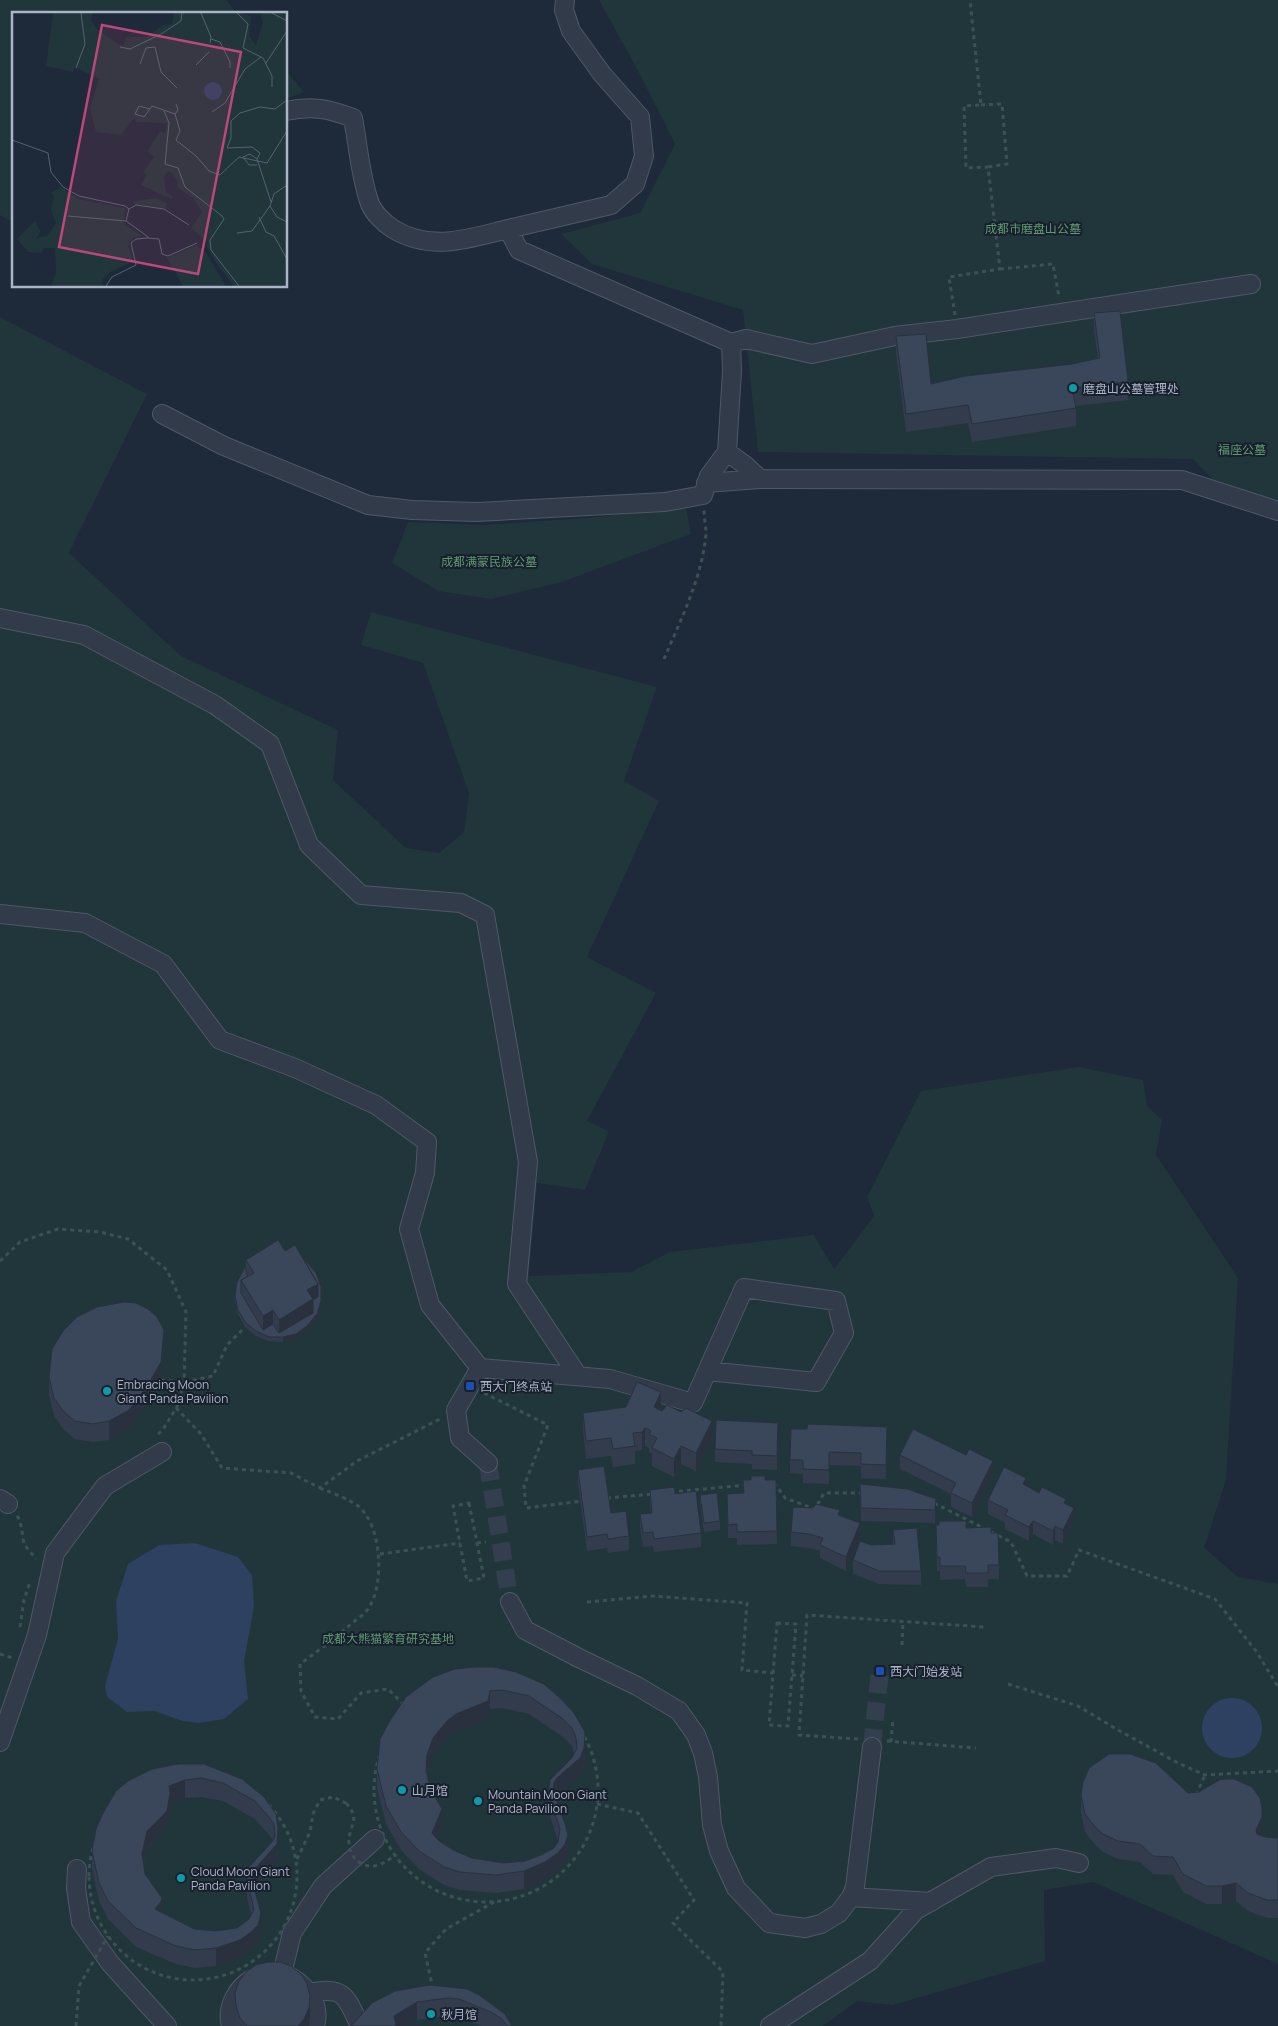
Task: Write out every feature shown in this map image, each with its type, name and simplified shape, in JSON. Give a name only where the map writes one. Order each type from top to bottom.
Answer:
[{"type":"street","points":[[288,110],[301,107],[330,109],[353,118],[369,203],[384,223],[406,237],[426,242],[460,240],[611,205],[635,184],[644,156],[640,117],[602,74],[572,31],[564,10],[565,0]]},
{"type":"street","points":[[508,229],[519,250],[731,343],[746,339],[812,354],[895,336],[957,329],[1251,284]]},
{"type":"street","points":[[705,489],[709,476],[727,452],[732,371],[731,343]]},
{"type":"street","points":[[162,414],[224,446],[368,505],[412,510],[477,512],[665,502],[705,489],[760,479],[1182,480],[1278,511]]},
{"type":"street","points":[[727,452],[760,479]]},
{"type":"street","points":[[0,618],[84,635],[215,705],[270,744],[309,845],[361,895],[461,903],[485,915],[528,1162],[517,1284],[578,1376]]},
{"type":"street","points":[[0,914],[86,922],[163,964],[220,1040],[295,1068],[376,1105],[427,1142],[425,1174],[409,1229],[430,1305],[480,1368],[610,1379],[693,1403],[707,1371],[744,1288],[836,1302],[844,1333],[816,1382],[707,1371]]},
{"type":"street","points":[[480,1368],[456,1410],[460,1438],[488,1463]]},
{"type":"street","points":[[0,1742],[37,1635],[55,1553],[105,1486],[162,1452]]},
{"type":"street","points":[[510,1602],[525,1630],[637,1686],[679,1711],[696,1735],[703,1753],[708,1777],[712,1825],[718,1851],[736,1888],[769,1923],[805,1928],[821,1924],[839,1913],[850,1897],[855,1887],[872,1743]]},
{"type":"street","points":[[282,1974],[292,1933],[323,1886],[375,1839]]},
{"type":"street","points":[[770,2026],[870,1961],[916,1910],[991,1867],[1056,1858],[1079,1863]]},
{"type":"street","points":[[77,1869],[76,1888],[80,1922],[110,1963],[167,2026]]},
{"type":"street","points":[[850,1897],[931,1902]]},
{"type":"street","points":[[230,2026],[230,2007],[236,1993],[246,1982],[258,1975],[273,1973],[282,1974],[300,1982],[310,1993],[316,2007],[315,2026]]},
{"type":"street","points":[[310,1993],[326,1990],[337,1992],[348,2000],[359,2024]]},
{"type":"path","points":[[970,0],[980,105]]},
{"type":"path","points":[[1002,104],[1007,164],[966,168],[964,106],[980,105],[1002,104]]},
{"type":"path","points":[[988,167],[1000,269]]},
{"type":"path","points":[[957,329],[949,277],[1000,269],[1053,264],[1062,313]]},
{"type":"path","points":[[664,659],[686,607],[698,572],[706,533],[705,489]]},
{"type":"path","points":[[0,1261],[20,1242],[58,1229],[100,1232],[128,1239],[167,1270],[186,1312]]},
{"type":"path","points":[[161,1380],[184,1382],[213,1376],[227,1346],[245,1327]]},
{"type":"path","points":[[470,1386],[548,1425],[524,1486],[526,1508],[585,1500]]},
{"type":"path","points":[[176,1408],[201,1434],[222,1468],[291,1474],[358,1506],[370,1523],[380,1554],[379,1579],[375,1597],[367,1610],[333,1641],[300,1664],[301,1691],[315,1717],[338,1719],[361,1693],[388,1689],[408,1709]]},
{"type":"path","points":[[320,1488],[356,1461],[456,1410]]},
{"type":"path","points":[[664,1492],[751,1485]]},
{"type":"path","points":[[768,1485],[776,1485],[785,1498],[815,1509],[824,1493],[869,1493]]},
{"type":"path","points":[[605,1498],[655,1493]]},
{"type":"path","points":[[4,1502],[20,1520],[24,1544],[37,1560]]},
{"type":"path","points":[[932,1502],[1011,1542],[1027,1576],[1067,1576],[1079,1550],[1215,1599],[1256,1651],[1278,1687]]},
{"type":"path","points":[[469,1503],[477,1543],[484,1578],[467,1581],[453,1506],[469,1503]]},
{"type":"path","points":[[477,1543],[486,1542]]},
{"type":"path","points":[[380,1554],[460,1543]]},
{"type":"path","points":[[586,1602],[653,1596],[747,1603],[742,1670],[773,1673]]},
{"type":"path","points":[[976,1748],[891,1742],[872,1743],[799,1735],[807,1614],[984,1627]]},
{"type":"path","points":[[902,1645],[903,1621]]},
{"type":"path","points":[[777,1623],[796,1624],[792,1675],[788,1726],[769,1725],[777,1623]]},
{"type":"path","points":[[0,1654],[13,1658]]},
{"type":"path","points":[[792,1675],[803,1676]]},
{"type":"path","points":[[433,1990],[425,1953],[446,1929],[497,1901],[537,1890],[567,1868],[589,1837],[597,1804],[596,1763],[581,1728],[555,1701],[522,1683],[485,1677],[448,1684],[416,1702],[408,1709],[391,1729],[376,1762],[373,1798],[382,1834],[402,1865],[430,1888],[464,1900],[497,1901]]},
{"type":"path","points":[[1008,1684],[1078,1706],[1126,1735],[1205,1775],[1278,1771]]},
{"type":"path","points":[[891,1742],[893,1718]]},
{"type":"path","points":[[206,1772],[214,1774],[238,1782],[266,1800],[286,1828],[297,1860],[296,1893],[286,1925],[264,1953],[234,1972],[200,1980],[164,1976],[133,1961],[108,1936],[93,1904],[89,1869],[96,1836],[114,1808],[140,1786],[172,1774],[206,1772]]},
{"type":"path","points":[[1195,1797],[1205,1775]]},
{"type":"path","points":[[297,1860],[310,1832],[313,1814],[320,1800],[333,1797],[346,1803],[352,1810],[354,1819],[348,1840],[350,1853],[358,1862],[370,1866],[382,1863],[396,1855]]},
{"type":"path","points":[[597,1804],[638,1813],[694,1900],[673,1923],[723,1972],[721,2026]]},
{"type":"path","points":[[76,2026],[79,1986],[108,1936]]},
{"type":"path","points":[[425,1992],[441,1991]]},
{"type":"green space","points":[[0,0],[226,0],[235,12],[12,12],[12,222],[0,215]]},
{"type":"green space","name":"成都市磨盘山公墓","points":[[599,0],[1278,0],[1278,502],[1212,479],[1193,459],[758,452],[743,310],[592,264],[561,234],[640,213],[675,144]]},
{"type":"green space","points":[[288,73],[304,92],[288,98]]},
{"type":"green space","name":"成都大熊猫繁育研究基地","points":[[0,317],[147,394],[69,553],[181,656],[338,730],[333,780],[406,848],[439,853],[464,832],[469,793],[423,663],[361,645],[371,612],[657,687],[624,781],[659,801],[587,957],[656,993],[587,1121],[609,1131],[585,1190],[537,1183],[529,1276],[631,1272],[670,1252],[814,1235],[834,1269],[874,1216],[867,1197],[921,1091],[1079,1067],[1143,1080],[1147,1106],[1162,1120],[1156,1155],[1238,1278],[1226,1480],[1204,1548],[1238,1577],[1278,1584],[1278,1964],[1093,1882],[1044,1890],[1045,1961],[893,2005],[857,2001],[823,2026],[0,2026]]},
{"type":"green space","name":"成都满蒙民族公墓","points":[[686,508],[691,534],[562,582],[491,599],[438,591],[392,563],[408,522],[483,525],[587,518]]},
{"type":"water","points":[[195,1543],[238,1557],[252,1575],[254,1607],[244,1661],[248,1699],[224,1719],[198,1723],[182,1721],[155,1711],[127,1712],[107,1697],[105,1686],[118,1639],[116,1601],[128,1564],[159,1545]]},
{"type":"water","points":[[1226,1698],[1238,1698],[1254,1706],[1260,1716],[1262,1728],[1260,1740],[1254,1750],[1238,1758],[1226,1758],[1210,1750],[1202,1734],[1202,1722],[1210,1706]]},
{"type":"building","points":[[1120,311],[1128,382],[1072,388],[1076,408],[972,424],[968,405],[906,414],[896,336],[926,334],[931,384],[966,376],[1072,364],[1100,358],[1094,313]]},
{"type":"building","points":[[278,1240],[285,1251],[295,1245],[318,1284],[307,1290],[313,1299],[279,1320],[273,1310],[263,1316],[241,1280],[254,1273],[246,1260]]},
{"type":"building","points":[[304,1260],[316,1273],[321,1287],[321,1301],[317,1314],[307,1326],[296,1334],[283,1337],[269,1337],[256,1331],[245,1322],[238,1310],[235,1296],[237,1282],[244,1269],[246,1267],[248,1276],[241,1280],[241,1293],[263,1330],[273,1324],[279,1333],[313,1313],[313,1300],[318,1297],[318,1284]]},
{"type":"building","points":[[124,1302],[136,1303],[148,1309],[157,1317],[164,1330],[161,1362],[146,1388],[129,1410],[109,1421],[93,1424],[75,1421],[64,1412],[54,1398],[49,1377],[52,1349],[63,1331],[77,1317],[97,1307]]},
{"type":"building","points":[[637,1382],[661,1392],[654,1407],[662,1411],[667,1405],[681,1412],[686,1408],[712,1421],[696,1453],[681,1446],[674,1459],[652,1448],[657,1438],[649,1434],[651,1431],[645,1428],[642,1432],[633,1433],[635,1446],[613,1449],[611,1438],[586,1441],[583,1413],[626,1407]]},
{"type":"building","points":[[716,1420],[778,1423],[777,1456],[752,1455],[752,1451],[715,1449]]},
{"type":"building","points":[[808,1424],[887,1427],[886,1465],[861,1464],[861,1453],[829,1452],[829,1470],[803,1469],[803,1460],[790,1460],[791,1429],[807,1429]]},
{"type":"building","points":[[913,1429],[966,1455],[969,1449],[993,1461],[972,1503],[951,1493],[956,1483],[900,1455]]},
{"type":"building","points":[[604,1466],[611,1513],[626,1511],[629,1536],[608,1539],[607,1534],[587,1537],[578,1470]]},
{"type":"building","points":[[1004,1467],[1026,1478],[1023,1484],[1039,1493],[1042,1487],[1066,1499],[1064,1503],[1074,1508],[1063,1530],[1055,1526],[1053,1531],[1033,1521],[1029,1527],[1005,1515],[1008,1510],[988,1500]]},
{"type":"building","points":[[751,1476],[765,1476],[765,1480],[776,1480],[777,1531],[737,1532],[737,1524],[728,1525],[727,1494],[744,1493],[743,1480],[751,1480]]},
{"type":"building","points":[[860,1484],[907,1489],[936,1499],[935,1510],[861,1508]]},
{"type":"building","points":[[674,1487],[675,1494],[696,1491],[701,1533],[654,1539],[653,1532],[643,1533],[640,1514],[652,1513],[650,1490]]},
{"type":"building","points":[[717,1493],[720,1521],[704,1523],[700,1495]]},
{"type":"building","points":[[816,1504],[840,1510],[838,1515],[860,1523],[846,1557],[820,1545],[823,1538],[791,1532],[793,1507],[813,1508]]},
{"type":"building","points":[[939,1521],[966,1521],[966,1528],[991,1527],[991,1533],[998,1533],[999,1565],[988,1565],[988,1573],[966,1573],[965,1566],[940,1566],[940,1557],[937,1557],[936,1525],[939,1525]]},
{"type":"building","points":[[917,1528],[921,1571],[879,1571],[853,1560],[860,1541],[871,1545],[895,1544],[893,1530]]},
{"type":"building","points":[[494,1667],[516,1672],[544,1684],[574,1713],[585,1732],[584,1748],[580,1758],[554,1782],[553,1791],[568,1835],[565,1844],[558,1853],[545,1862],[524,1871],[496,1875],[460,1872],[444,1867],[419,1851],[401,1832],[386,1806],[377,1769],[380,1739],[406,1697],[433,1677],[455,1669]],"holes":[[[502,1690],[529,1696],[563,1719],[572,1728],[576,1738],[577,1748],[572,1758],[550,1780],[550,1798],[560,1829],[558,1842],[554,1848],[541,1855],[525,1861],[503,1863],[472,1858],[455,1851],[439,1841],[432,1833],[442,1809],[431,1790],[426,1771],[427,1755],[433,1738],[447,1721],[456,1714],[488,1701],[490,1691]]]},
{"type":"building","points":[[1109,1754],[1130,1754],[1156,1763],[1188,1793],[1199,1792],[1219,1780],[1226,1779],[1234,1779],[1252,1787],[1260,1798],[1262,1807],[1262,1817],[1256,1830],[1257,1834],[1278,1838],[1278,1900],[1267,1900],[1248,1893],[1236,1883],[1222,1886],[1206,1886],[1183,1874],[1173,1857],[1153,1856],[1140,1844],[1118,1841],[1103,1834],[1096,1828],[1085,1814],[1081,1795],[1083,1782],[1089,1768]]},
{"type":"building","points":[[178,1764],[204,1764],[242,1779],[264,1797],[276,1814],[278,1828],[277,1844],[253,1871],[254,1888],[261,1913],[258,1925],[240,1940],[216,1948],[195,1950],[176,1946],[136,1928],[108,1901],[99,1883],[92,1851],[96,1829],[116,1791],[128,1781],[152,1769]],"holes":[[[201,1778],[223,1783],[255,1801],[274,1824],[275,1836],[272,1842],[250,1866],[247,1873],[254,1910],[249,1919],[237,1928],[216,1931],[194,1929],[155,1909],[162,1898],[145,1874],[142,1854],[147,1831],[167,1811],[170,1793],[169,1786],[185,1780]]]},
{"type":"building","points":[[280,1962],[291,1966],[301,1974],[307,1984],[310,1996],[309,2008],[298,2026],[247,2026],[240,2018],[236,2006],[235,1993],[239,1981],[247,1971],[256,1965]]},
{"type":"building","points":[[430,1985],[467,1989],[479,1995],[505,2014],[511,2026],[507,2026],[502,2019],[491,2012],[459,1999],[448,1998],[417,2002],[394,2016],[396,2026],[351,2026],[372,2003],[395,1991]]},
{"type":"tunnel","points":[[488,1463],[510,1602]]},
{"type":"tunnel","points":[[872,1747],[880,1671]]},
{"type":"place","name":"磨盘山公墓管理处","points":[[1073,388]]},
{"type":"place","name":"西大门终点站","points":[[470,1386]]},
{"type":"place","name":"Embracing Moon Giant Panda Pavilion","points":[[107,1391]]},
{"type":"place","name":"西大门始发站","points":[[880,1671]]},
{"type":"place","name":"山月馆","points":[[402,1790]]},
{"type":"place","name":"Mountain Moon Giant Panda Pavilion","points":[[478,1801]]},
{"type":"place","name":"Cloud Moon Giant Panda Pavilion","points":[[181,1878]]},
{"type":"place","name":"秋月馆","points":[[431,2014]]},
{"type":"park label","name":"福座公墓","points":[[1242,449]]}]
